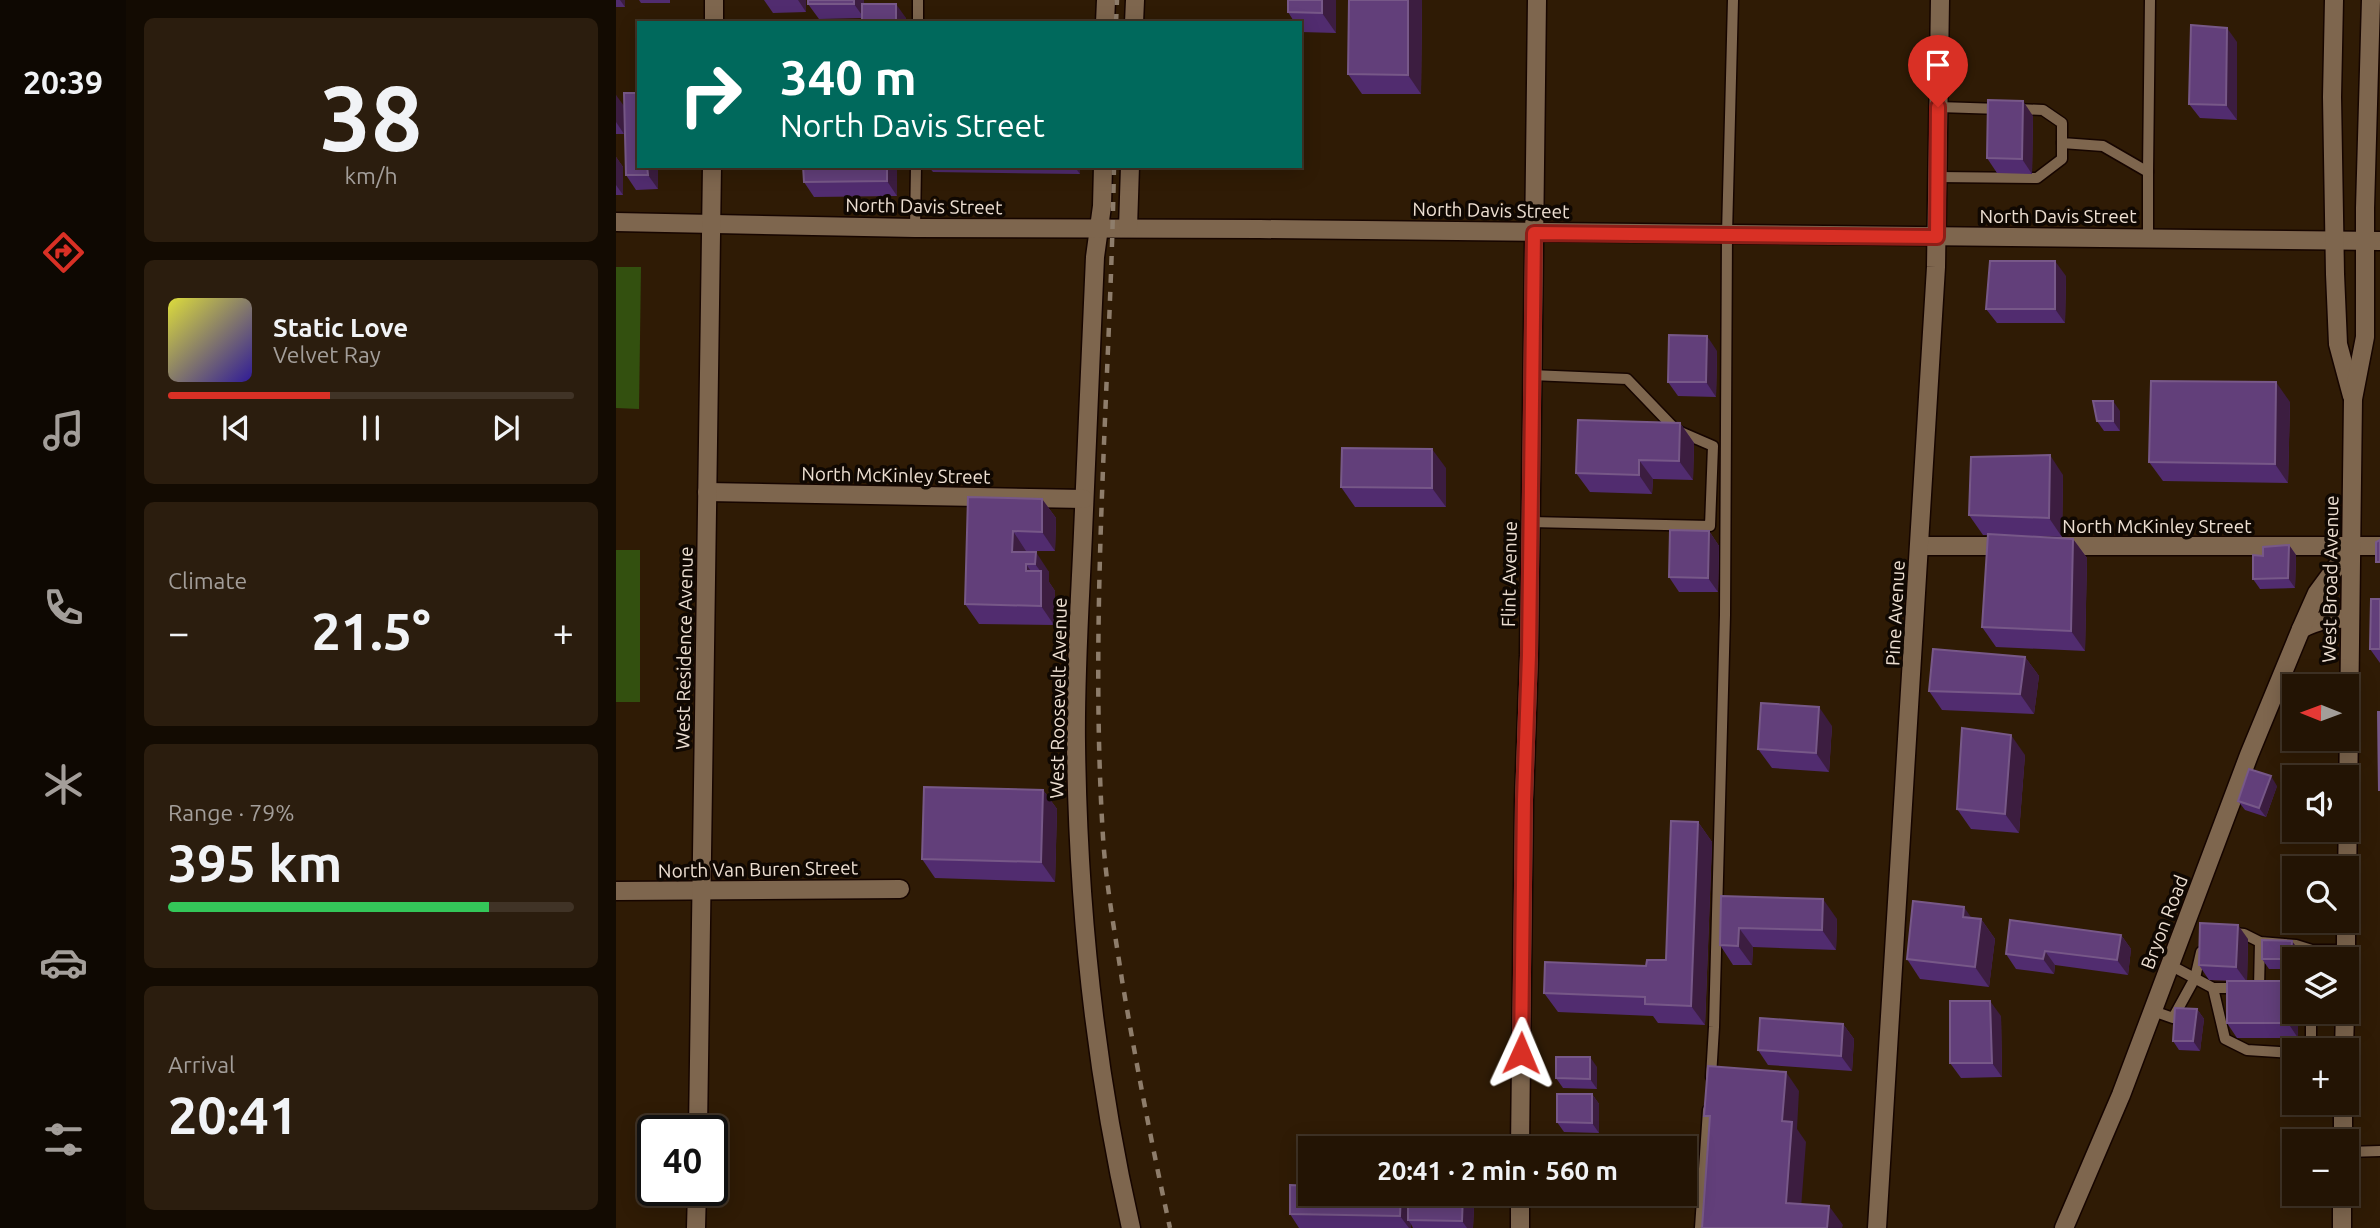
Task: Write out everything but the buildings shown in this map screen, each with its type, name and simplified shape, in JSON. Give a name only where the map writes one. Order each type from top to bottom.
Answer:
[{"type":"street","points":[[714,0],[714,21]]},
{"type":"street","points":[[1105,21],[1106,0]]},
{"type":"street","points":[[1135,0],[1135,21]]},
{"type":"street","name":"Flint Avenue","points":[[1520,1136],[1538,0]]},
{"type":"street","name":"Pine Avenue","points":[[1878,1228],[1937,237],[1940,0]]},
{"type":"street","name":"West Broad Avenue","points":[[2334,0],[2332,97],[2338,344],[2353,400]]},
{"type":"street","name":"West Broad Avenue","points":[[2347,856],[2353,400],[2365,337],[2373,241],[2371,0]]},
{"type":"street","name":"West Residence Avenue","points":[[698,1115],[712,168]]},
{"type":"street","name":"West Roosevelt Avenue","points":[[1103,168],[1100,228],[1095,257],[1076,742],[1081,872],[1091,986],[1105,1091],[1131,1228]]},
{"type":"street","points":[[1128,228],[1130,168]]},
{"type":"street","name":"North Davis Street","points":[[616,222],[915,228],[2373,241]]},
{"type":"street","name":"North McKinley Street","points":[[707,492],[1084,499]]},
{"type":"street","name":"North McKinley Street","points":[[1920,546],[2380,547]]},
{"type":"street","name":"Bryon Road","points":[[2064,1228],[2170,965],[2192,921],[2249,755],[2301,629],[2317,593],[2351,547]]},
{"type":"street","points":[[2301,629],[2316,621],[2334,618],[2350,620]]},
{"type":"street","name":"North Van Buren Street","points":[[616,891],[900,888]]},
{"type":"street","points":[[696,1228],[697,1206]]},
{"type":"street","points":[[1520,1206],[1520,1228]]},
{"type":"street","points":[[2342,1206],[2342,1228]]},
{"type":"lane","points":[[918,0],[918,21]]},
{"type":"lane","points":[[1700,1228],[1714,1027],[1725,615],[1727,234],[1733,0]]},
{"type":"lane","points":[[2148,238],[2150,0]]},
{"type":"lane","points":[[1937,177],[2037,178],[2062,159],[2062,123],[2043,110],[1938,107]]},
{"type":"lane","points":[[2062,143],[2103,146],[2148,172]]},
{"type":"lane","points":[[915,228],[916,168]]},
{"type":"lane","points":[[1530,522],[1710,526],[1713,446],[1676,430],[1627,379],[1531,375]]},
{"type":"lane","points":[[2219,931],[2244,934],[2260,942],[2299,947]]},
{"type":"lane","points":[[2153,1012],[2173,1018],[2195,978],[2204,941]]},
{"type":"lane","points":[[2259,988],[2260,942]]},
{"type":"lane","points":[[2170,965],[2213,988],[2271,988]]},
{"type":"lane","points":[[2213,988],[2225,1039],[2247,1049],[2282,1052]]},
{"type":"lane","points":[[2359,1152],[2380,1151]]},
{"type":"green space","points":[[616,267],[641,267],[639,409],[616,408]]},
{"type":"green space","points":[[616,550],[640,550],[640,702],[616,702]]},
{"type":"railway","points":[[1116,21],[1117,0]]},
{"type":"railway","points":[[1114,168],[1099,585],[1099,753],[1103,837],[1108,891],[1122,980],[1170,1228]]},
{"type":"route","points":[[1521,1053],[1534,233],[1937,237],[1938,107]]}]
